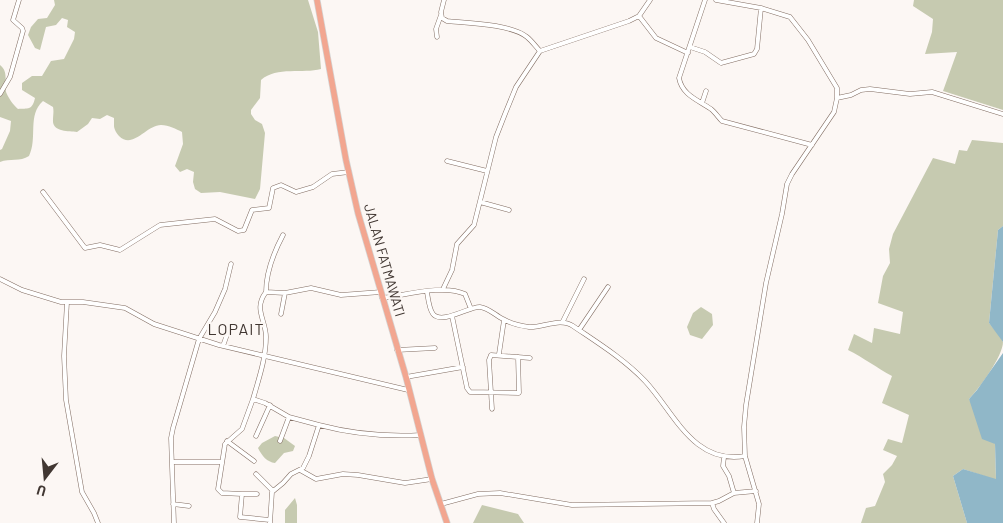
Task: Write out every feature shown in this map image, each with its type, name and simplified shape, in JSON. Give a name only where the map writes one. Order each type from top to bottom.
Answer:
[{"type":"highway","name":"JALAN FATMAWATI","points":[[317,0],[358,213],[406,377],[432,479],[447,523]]},
{"type":"street","points":[[0,94],[10,77],[23,31],[13,20],[19,0]]},
{"type":"street","points":[[437,37],[436,29],[444,0]]},
{"type":"street","points":[[443,289],[452,270],[457,244],[474,225],[496,137],[516,87],[540,51],[607,29],[639,16],[650,0]]},
{"type":"street","points":[[705,0],[679,80],[691,97],[715,112],[722,121],[812,146]]},
{"type":"street","points":[[716,0],[730,1],[784,14],[794,21],[808,40],[837,88],[834,112],[789,179],[774,244],[746,405],[744,427],[745,456],[756,491],[758,523]]},
{"type":"street","points":[[690,48],[705,52],[721,63],[754,54],[757,49],[761,8]]},
{"type":"street","points":[[440,15],[447,21],[485,24],[520,32],[528,37],[540,51]]},
{"type":"street","points":[[639,16],[654,37],[688,53]]},
{"type":"street","points":[[837,98],[870,89],[910,94],[932,92],[1003,114]]},
{"type":"street","points":[[702,104],[706,91]]},
{"type":"street","points":[[447,161],[487,171]]},
{"type":"street","points":[[43,192],[85,248],[100,245],[120,250],[160,225],[216,219],[238,232],[244,230],[252,210],[269,208],[272,188],[281,185],[296,192],[313,187],[332,174],[349,172]]},
{"type":"street","points":[[480,202],[509,210]]},
{"type":"street","points":[[257,494],[219,492],[225,444],[245,425],[265,356],[265,325],[259,312],[266,292],[266,281],[277,246],[283,235]]},
{"type":"street","points":[[174,523],[172,428],[199,339],[215,312],[225,289],[231,264]]},
{"type":"street","points":[[564,322],[584,279]]},
{"type":"street","points":[[0,280],[43,297],[67,302],[102,304],[125,308],[154,324],[223,346],[408,390]]},
{"type":"street","points":[[579,330],[608,287]]},
{"type":"street","points":[[266,292],[285,293],[311,288],[340,295],[381,295],[443,289],[455,290],[465,294],[471,309]]},
{"type":"street","points":[[426,292],[435,316],[438,317],[452,316],[477,307],[484,308],[504,320],[532,327],[564,322],[617,356],[646,382],[667,411],[691,438],[712,453],[724,457],[745,456]]},
{"type":"street","points":[[282,314],[285,293]]},
{"type":"street","points":[[67,302],[64,356],[66,400],[82,492],[98,523]]},
{"type":"street","points":[[452,316],[467,388],[470,392],[519,393],[518,357]]},
{"type":"street","points":[[499,354],[504,320]]},
{"type":"street","points":[[223,346],[230,326]]},
{"type":"street","points":[[397,350],[435,348]]},
{"type":"street","points":[[492,409],[490,355],[499,354],[530,358]]},
{"type":"street","points":[[406,377],[463,367]]},
{"type":"street","points":[[253,399],[270,405],[288,416],[360,434],[421,435]]},
{"type":"street","points":[[256,436],[270,405]]},
{"type":"street","points":[[280,441],[288,416]]},
{"type":"street","points":[[272,491],[291,474],[303,468],[319,425]]},
{"type":"street","points":[[227,441],[254,461]]},
{"type":"street","points":[[724,457],[723,466],[729,476],[734,493]]},
{"type":"street","points":[[172,462],[222,462]]},
{"type":"street","points":[[300,470],[316,479],[342,474],[405,483],[432,479]]},
{"type":"street","points":[[240,517],[270,521],[272,491],[256,474]]},
{"type":"street","points":[[441,504],[478,494],[500,493],[572,505],[712,503],[734,493],[756,491]]},
{"type":"street","points":[[239,523],[242,494]]},
{"type":"street","points":[[712,503],[724,523]]},
{"type":"street","points":[[173,504],[189,506]]},
{"type":"green space","points":[[54,0],[308,0],[318,32],[321,69],[275,73],[261,80],[260,98],[251,110],[255,120],[262,124],[265,133],[260,189],[255,199],[220,192],[201,193],[195,189],[193,182],[194,172],[187,169],[180,172],[175,166],[183,144],[182,132],[175,128],[164,125],[155,126],[134,139],[124,140],[115,130],[114,118],[107,115],[100,119],[92,118],[88,124],[77,132],[62,130],[53,124],[53,107],[43,101],[35,113],[33,142],[29,156],[22,159],[0,162],[0,150],[10,131],[11,121],[0,117],[0,65],[6,77],[6,92],[11,101],[18,109],[29,108],[35,98],[22,90],[22,83],[32,76],[42,76],[51,61],[64,59],[74,39],[75,32],[67,27],[68,20],[62,18],[56,25],[46,27],[40,50],[35,48],[28,35],[31,27],[38,19],[47,18],[55,5]]},
{"type":"green space","points":[[914,0],[1003,0],[1003,110],[943,91],[957,52],[925,54],[932,32],[933,19],[913,6]]},
{"type":"green space","points":[[972,140],[1003,143],[1003,226],[998,230],[989,323],[1003,342],[995,364],[969,399],[995,444],[996,480],[963,469],[953,476],[967,523],[861,523],[866,508],[875,506],[885,482],[883,474],[892,465],[897,456],[883,450],[888,439],[902,443],[909,415],[882,403],[892,376],[848,350],[854,334],[872,343],[874,328],[900,334],[903,312],[878,303],[883,276],[890,263],[889,249],[893,234],[933,158],[955,164],[959,150],[967,151]]},
{"type":"green space","points":[[701,307],[712,314],[713,325],[702,339],[690,335],[687,327],[693,313]]},
{"type":"green space","points":[[275,436],[284,438],[295,446],[293,451],[284,453],[275,463],[265,458],[258,448],[262,443]]},
{"type":"green space","points":[[295,498],[297,523],[285,523],[285,510]]},
{"type":"green space","points":[[482,505],[518,514],[524,523],[473,523]]},
{"type":"water","points":[[1003,226],[1003,342],[989,323],[998,230]]},
{"type":"water","points":[[1003,353],[1003,523],[967,523],[953,476],[963,469],[996,479],[995,444],[982,439],[969,399]]},
{"type":"district","name":"LOPAIT","points":[[236,328]]}]
